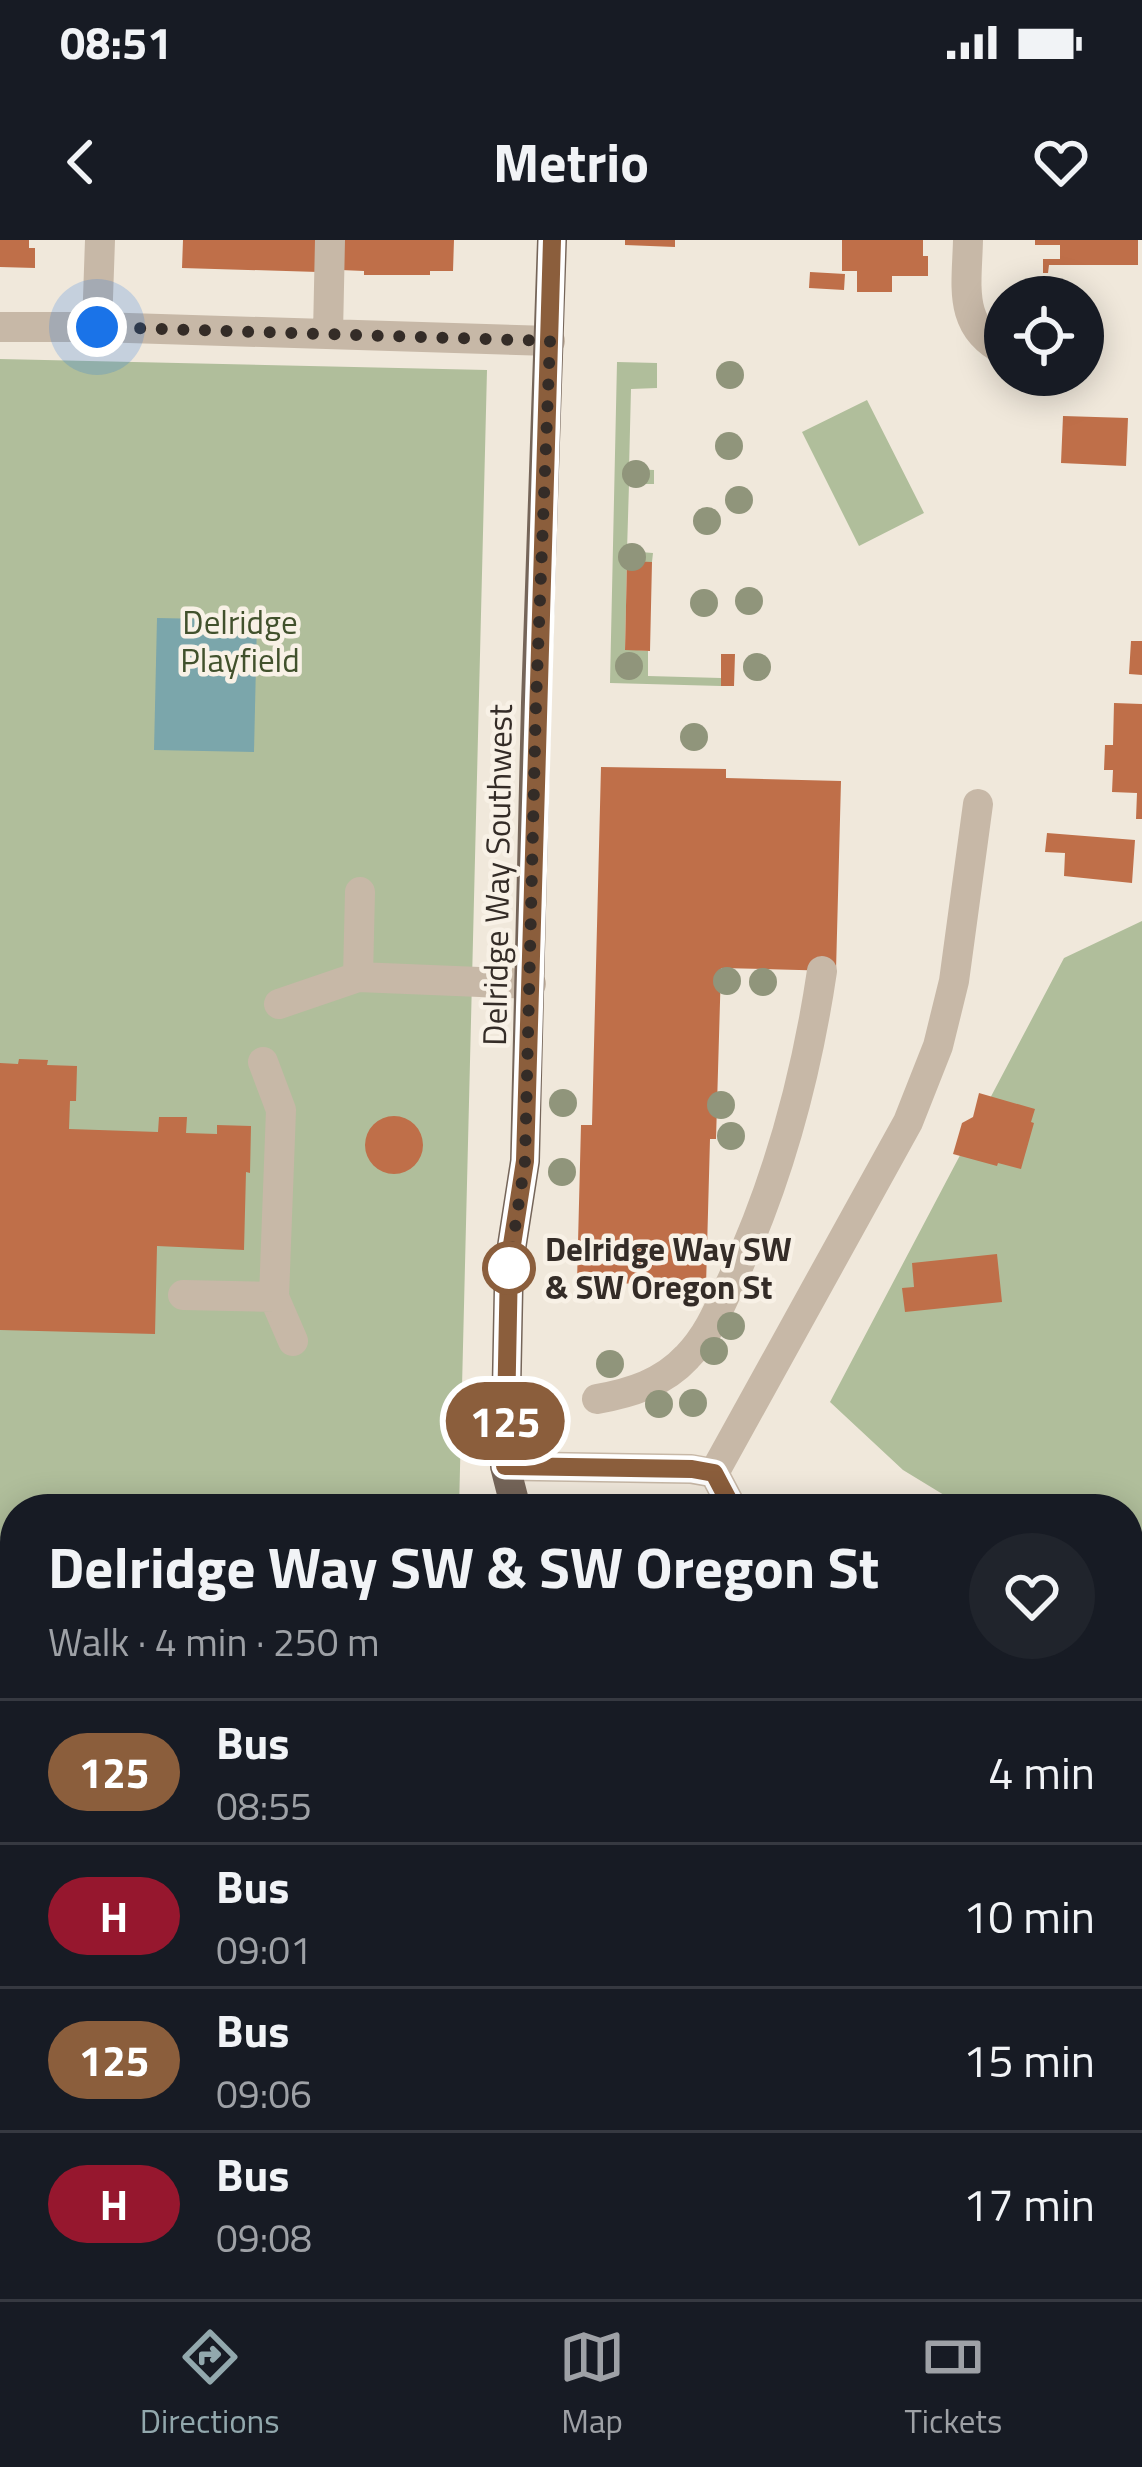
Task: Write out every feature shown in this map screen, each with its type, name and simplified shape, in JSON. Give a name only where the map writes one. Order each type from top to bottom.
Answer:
[{"type":"main road","name":"Delridge Way Southwest","points":[[512,1494],[505,1466],[509,1264],[525,1161],[552,240]]},
{"type":"street","points":[[97,327],[100,240]]},
{"type":"street","points":[[328,334],[330,240]]},
{"type":"street","points":[[968,240],[971,319],[984,338]]},
{"type":"street","points":[[0,327],[550,341]]},
{"type":"street","points":[[714,1473],[908,1122],[938,1046],[954,981],[979,804]]},
{"type":"street","points":[[358,977],[360,892]]},
{"type":"street","points":[[597,1399],[622,1395],[667,1375],[685,1360],[711,1325],[775,1175],[811,1043],[822,971]]},
{"type":"street","points":[[279,1004],[358,977],[531,983]]},
{"type":"street","points":[[263,1062],[281,1110],[274,1297],[293,1341]]},
{"type":"street","points":[[184,1295],[274,1297]]},
{"type":"street","points":[[505,1466],[714,1473]]},
{"type":"street","points":[[714,1473],[725,1494]]},
{"type":"green space","name":"Delridge Playfield","points":[[0,359],[487,370],[459,1494],[0,1494]]},
{"type":"green space","points":[[617,362],[657,363],[657,388],[631,389],[629,469],[654,470],[654,484],[629,484],[627,551],[653,553],[652,562],[627,562],[625,649],[648,651],[648,676],[721,678],[721,686],[610,683]]},
{"type":"green space","points":[[867,400],[924,513],[859,546],[802,432]]},
{"type":"green space","points":[[1142,921],[1142,1494],[942,1494],[903,1470],[830,1402],[1064,958]]},
{"type":"water","points":[[157,618],[257,620],[254,752],[154,750]]},
{"type":"building","points":[[0,240],[29,240],[29,248],[35,248],[35,268],[0,267]]},
{"type":"building","points":[[183,240],[319,240],[318,272],[182,268]]},
{"type":"building","points":[[342,240],[454,240],[453,271],[364,275],[364,271],[341,270]]},
{"type":"building","points":[[625,240],[675,240],[675,247],[625,245]]},
{"type":"building","points":[[842,240],[923,240],[928,276],[892,276],[892,292],[857,292],[857,271],[842,271]]},
{"type":"building","points":[[1035,240],[1138,240],[1138,265],[1049,265],[1048,273],[1043,273],[1043,259],[1060,259],[1060,245],[1035,245]]},
{"type":"building","points":[[810,272],[845,274],[844,290],[809,288]]},
{"type":"building","points":[[1063,416],[1128,418],[1126,466],[1061,463]]},
{"type":"building","points":[[627,561],[652,562],[650,651],[625,650]]},
{"type":"building","points":[[1131,641],[1142,641],[1142,675],[1129,674]]},
{"type":"building","points":[[721,654],[735,654],[734,686],[721,686]]},
{"type":"building","points":[[1114,703],[1142,704],[1142,819],[1136,819],[1137,793],[1112,792],[1113,770],[1104,770],[1105,745],[1113,745]]},
{"type":"building","points":[[601,767],[726,769],[726,778],[841,781],[836,971],[721,968],[706,1286],[577,1282],[581,1125],[592,1125]]},
{"type":"building","points":[[1047,833],[1135,840],[1132,883],[1064,876],[1065,853],[1045,852]]},
{"type":"building","points":[[19,1059],[77,1066],[69,1129],[158,1132],[159,1117],[187,1117],[186,1133],[217,1134],[217,1125],[251,1126],[244,1250],[157,1246],[155,1334],[0,1330],[0,1063],[18,1064]]},
{"type":"building","points":[[979,1093],[1035,1109],[1021,1169],[953,1154],[962,1123],[973,1117]]},
{"type":"building","points":[[394,1116],[415,1124],[423,1145],[415,1166],[394,1174],[373,1166],[365,1145],[373,1124]]},
{"type":"building","points":[[997,1254],[1002,1302],[905,1312],[902,1288],[914,1287],[912,1263]]},
{"type":"bus line","name":"125","points":[[552,240],[525,1161],[509,1264],[505,1466],[692,1469],[714,1473],[725,1494]]},
{"type":"place","name":"Delridge Way SW & SW Oregon St","points":[[509,1268]]},
{"type":"route","points":[[97,327],[550,341],[525,1161],[509,1268]]}]
